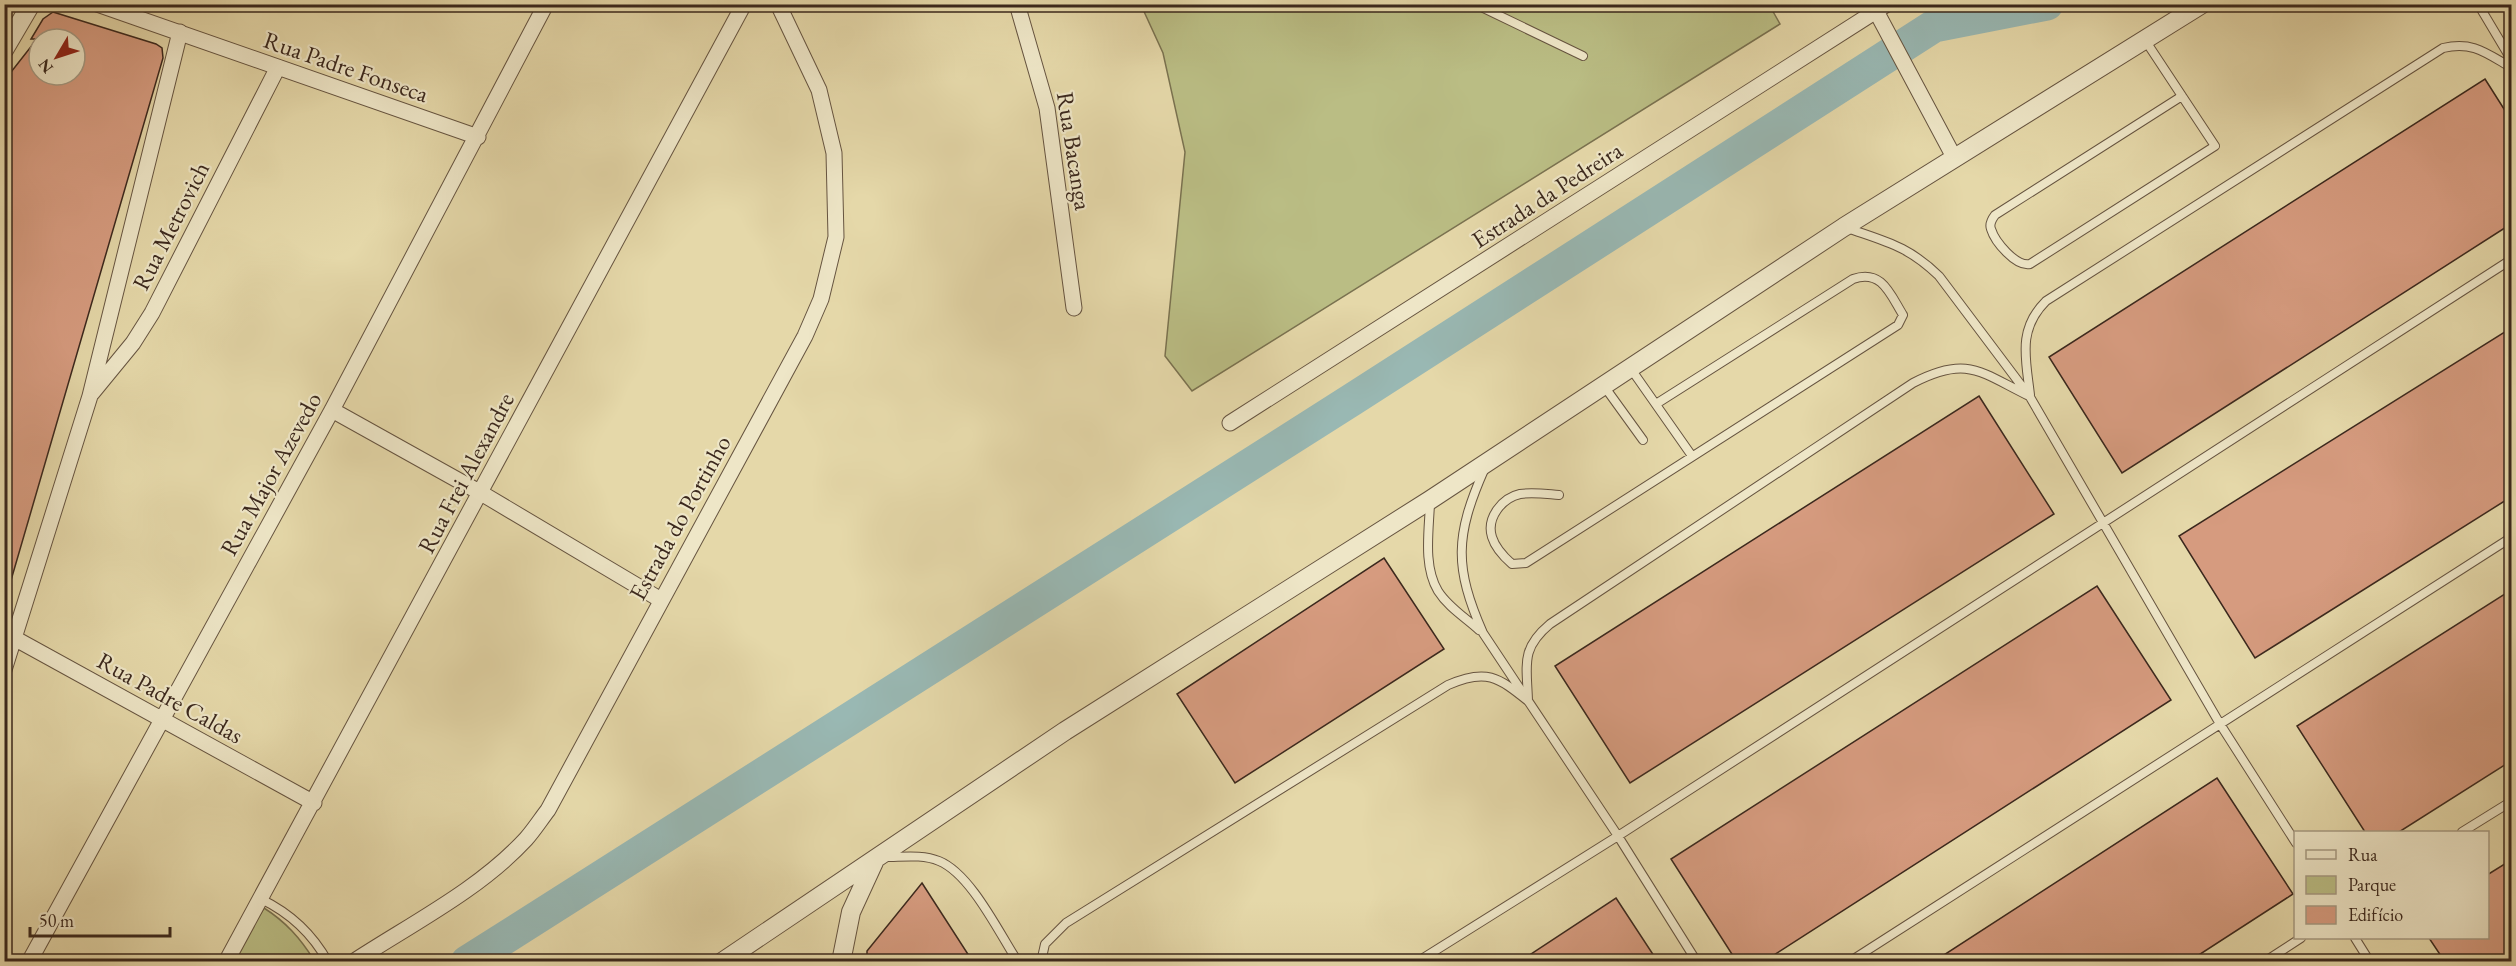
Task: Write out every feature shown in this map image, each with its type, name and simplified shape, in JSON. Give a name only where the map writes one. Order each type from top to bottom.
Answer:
[{"type":"street","points":[[4,50],[31,4]]},
{"type":"street","name":"Rua Padre Fonseca","points":[[98,4],[478,137]]},
{"type":"street","name":"Rua Major Azevedo","points":[[29,962],[332,410],[478,137],[546,4]]},
{"type":"street","name":"Estrada do Portinho","points":[[353,962],[460,893],[495,867],[526,839],[548,810],[805,336],[821,299],[836,237],[834,153],[819,90],[778,4]]},
{"type":"street","name":"Rua Bacanga","points":[[1017,4],[1047,108],[1074,308]]},
{"type":"street","points":[[722,962],[1065,730],[1430,500],[1844,227],[2202,4]]},
{"type":"street","name":"Rua Frei Alexandre","points":[[226,962],[481,493],[739,6]]},
{"type":"street","points":[[1876,7],[1889,39],[1955,159]]},
{"type":"street","name":"Estrada da Pedreira","points":[[1230,423],[1876,7]]},
{"type":"street","name":"Rua Metrovich","points":[[4,670],[9,637],[90,396],[180,32]]},
{"type":"street","name":"Rua Metrovich","points":[[90,396],[133,343],[152,313],[278,67]]},
{"type":"street","points":[[332,410],[481,493],[661,600]]},
{"type":"street","name":"Rua Padre Caldas","points":[[9,637],[314,803]]},
{"type":"street","points":[[841,962],[851,912],[877,859]]},
{"type":"lane","points":[[1476,4],[1583,56]]},
{"type":"lane","points":[[2478,4],[2511,62]]},
{"type":"lane","points":[[2511,20],[2511,42]]},
{"type":"lane","points":[[2145,40],[2182,96],[2215,146],[2030,264],[2020,263],[2008,255],[1991,229],[1990,222],[1995,215],[2182,96]]},
{"type":"lane","points":[[2030,397],[2025,351],[2027,328],[2035,312],[2046,301],[2443,48],[2458,44],[2474,46],[2511,68]]},
{"type":"lane","points":[[1844,227],[1904,248],[1923,261],[1939,276],[2030,397],[2220,724],[2294,841]]},
{"type":"lane","points":[[1417,962],[1618,836],[2511,259]]},
{"type":"lane","points":[[1558,495],[1521,494],[1504,502],[1497,510],[1492,519],[1492,537],[1505,558],[1512,564],[1526,563],[1898,325],[1902,315],[1884,286],[1871,276],[1853,279],[1656,404]]},
{"type":"lane","points":[[1528,701],[1528,652],[1534,638],[1550,624],[1913,383],[1932,373],[1951,368],[1973,368],[2030,397]]},
{"type":"lane","points":[[1631,369],[1692,456]]},
{"type":"lane","points":[[1604,386],[1643,440]]},
{"type":"lane","points":[[1486,463],[1468,505],[1460,540],[1461,572],[1471,606],[1483,633],[1618,836],[1697,962]]},
{"type":"lane","points":[[1430,500],[1428,545],[1430,572],[1438,591],[1452,607],[1483,633]]},
{"type":"lane","points":[[1849,962],[2511,537]]},
{"type":"lane","points":[[1041,962],[1045,944],[1066,923],[1448,685],[1467,676],[1486,675],[1502,681],[1528,701]]},
{"type":"lane","points":[[2464,831],[2511,801]]},
{"type":"lane","points":[[877,859],[922,856],[941,861],[959,875],[974,893],[1018,962]]},
{"type":"lane","points":[[261,899],[282,909],[298,923],[312,938],[328,962]]},
{"type":"lane","points":[[2264,962],[2299,939]]},
{"type":"lane","points":[[2356,939],[2370,962]]},
{"type":"green space","points":[[1765,4],[1771,8],[1780,24],[1192,391],[1165,356],[1185,152],[1163,53],[1141,5]]},
{"type":"green space","points":[[264,908],[292,931],[314,960],[232,962]]},
{"type":"building","points":[[53,12],[156,44],[162,48],[163,58],[7,594],[4,594],[4,81],[27,52],[27,87],[87,87],[87,27],[38,27],[43,19]]},
{"type":"building","points":[[2485,79],[2511,120],[2511,224],[2122,473],[2049,357]]},
{"type":"building","points":[[2511,328],[2511,497],[2255,658],[2179,536]]},
{"type":"building","points":[[1979,396],[2054,514],[1630,783],[1555,666]]},
{"type":"building","points":[[1384,558],[1444,649],[1235,783],[1177,694]]},
{"type":"building","points":[[2097,586],[2171,700],[1763,962],[1737,962],[1671,859]]},
{"type":"building","points":[[2511,590],[2511,761],[2401,831],[2364,831],[2297,726]]},
{"type":"building","points":[[2217,778],[2293,894],[2188,962],[1933,962]]},
{"type":"building","points":[[2511,860],[2511,962],[2445,962],[2430,939],[2489,939],[2489,874]]},
{"type":"building","points":[[922,883],[973,962],[867,962],[867,951]]},
{"type":"building","points":[[1616,898],[1658,962],[1519,962]]},
{"type":"waterway","points":[[467,962],[1353,399],[1934,26],[2047,4]]}]
